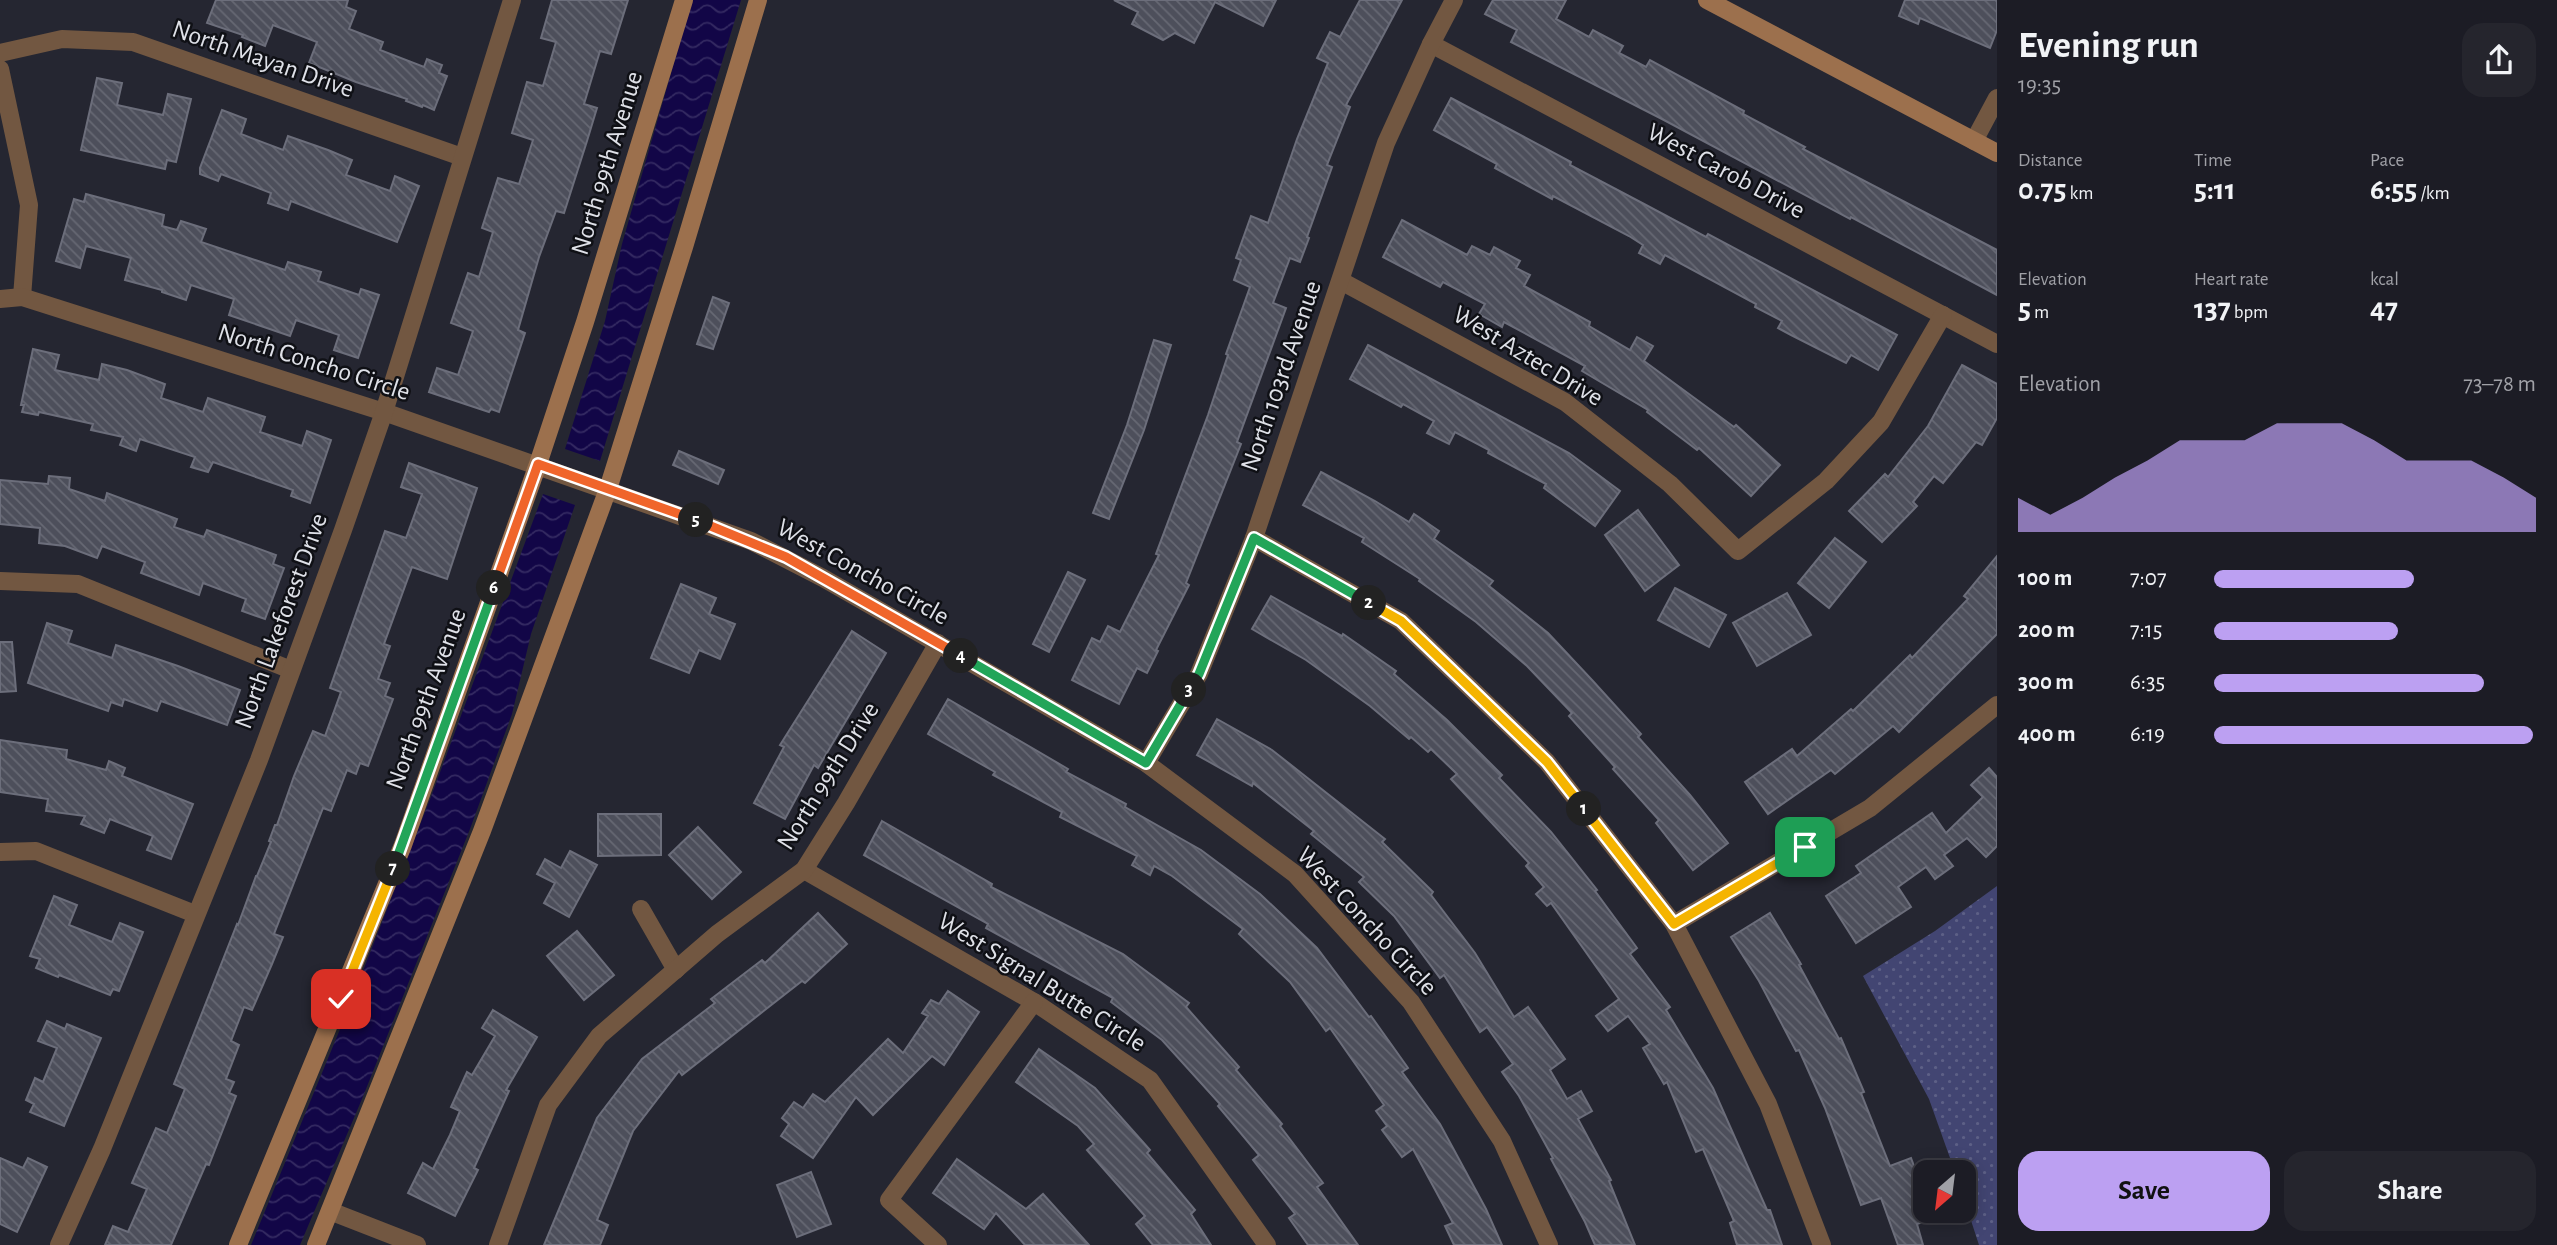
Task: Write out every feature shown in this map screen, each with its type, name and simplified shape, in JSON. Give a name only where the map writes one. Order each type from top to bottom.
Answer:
[{"type":"main road","name":"North 99th Avenue","points":[[238,1245],[403,845],[538,464],[684,0]]},
{"type":"main road","points":[[316,1245],[482,831],[608,489],[758,0]]},
{"type":"main road","points":[[1707,0],[1997,153]]},
{"type":"street","name":"North Lakeforest Drive","points":[[59,1245],[102,1149],[259,760],[384,412],[512,0]]},
{"type":"street","name":"North 103rd Avenue","points":[[1146,763],[1199,674],[1254,538],[1387,143],[1431,44],[1454,0]]},
{"type":"street","name":"North Mayan Drive","points":[[0,53],[62,39],[133,42],[462,157]]},
{"type":"street","name":"West Carob Drive","points":[[1431,44],[1997,344]]},
{"type":"street","points":[[0,69],[29,205],[22,297]]},
{"type":"street","points":[[1974,141],[1997,97]]},
{"type":"street","name":"West Aztec Drive","points":[[1342,281],[1565,402],[1670,484],[1738,551],[1826,481],[1881,422],[1943,315]]},
{"type":"street","name":"North Concho Circle","points":[[0,299],[22,297],[384,412],[608,489]]},
{"type":"street","name":"West Concho Circle","points":[[608,489],[751,541],[786,557],[1146,763],[1295,874],[1411,1002],[1502,1141],[1549,1245]]},
{"type":"street","points":[[1254,538],[1401,621],[1547,762],[1674,924],[1768,1104],[1822,1245]]},
{"type":"street","points":[[0,581],[78,583],[291,670]]},
{"type":"street","name":"North 99th Drive","points":[[498,1245],[548,1105],[599,1036],[718,934],[804,870],[846,803],[938,643]]},
{"type":"street","points":[[1674,924],[1870,808],[1997,705]]},
{"type":"street","points":[[0,852],[36,851],[195,914]]},
{"type":"street","name":"West Signal Butte Circle","points":[[804,870],[1034,1002],[1150,1080],[1267,1245]]},
{"type":"street","points":[[641,909],[676,970]]},
{"type":"street","points":[[938,1245],[888,1200],[1034,1002]]},
{"type":"street","points":[[330,1211],[417,1245]]},
{"type":"shaded area","points":[[1997,886],[1997,1245],[1979,1245],[1972,1223],[1976,1223],[1976,1160],[1951,1160],[1929,1099],[1863,976],[1935,931]]},
{"type":"water","points":[[692,0],[741,0],[600,461],[565,449],[605,321],[622,244]]},
{"type":"water","points":[[543,494],[575,505],[531,634],[512,714],[470,829],[362,1099],[300,1245],[251,1245],[343,1022],[432,794]]},
{"type":"building","points":[[216,0],[348,0],[346,7],[356,11],[349,29],[383,42],[380,50],[424,67],[427,59],[442,65],[439,73],[447,76],[434,110],[309,63],[317,42],[273,25],[265,46],[242,37],[243,35],[207,23]]},
{"type":"building","points":[[552,0],[628,0],[611,54],[600,51],[584,104],[597,108],[587,141],[564,213],[556,211],[539,257],[518,330],[525,333],[499,412],[491,409],[489,412],[429,392],[437,368],[458,375],[473,331],[451,323],[468,273],[479,277],[493,232],[482,228],[498,178],[519,184],[533,140],[512,133],[527,82],[543,86],[556,42],[541,38]]},
{"type":"building","points":[[1114,0],[1276,0],[1263,26],[1215,2],[1194,43],[1175,33],[1163,40],[1132,24],[1138,12]]},
{"type":"building","points":[[1360,0],[1402,0],[1346,105],[1350,107],[1327,165],[1332,167],[1307,237],[1309,238],[1300,262],[1290,258],[1273,303],[1286,308],[1237,442],[1241,444],[1186,583],[1189,585],[1147,673],[1137,668],[1119,704],[1072,680],[1092,638],[1100,642],[1108,626],[1120,632],[1159,555],[1156,554],[1208,415],[1250,287],[1234,280],[1241,260],[1236,258],[1251,216],[1268,223],[1297,139],[1328,63],[1317,58],[1330,32],[1340,37]]},
{"type":"building","points":[[1493,0],[1566,0],[1556,19],[1589,37],[1593,30],[1623,46],[1619,53],[1646,67],[1650,60],[1744,111],[1743,114],[1805,147],[1803,149],[1997,250],[1997,295],[1511,42],[1517,30],[1485,14]]},
{"type":"building","points":[[1905,0],[1997,0],[1997,30],[1990,48],[1920,18],[1918,24],[1899,16]]},
{"type":"building","points":[[97,78],[122,83],[117,105],[163,115],[168,94],[191,99],[176,162],[167,160],[165,169],[81,150]]},
{"type":"building","points":[[1451,98],[1571,162],[1570,165],[1706,237],[1708,234],[1897,335],[1878,370],[1851,355],[1846,363],[1778,328],[1782,321],[1755,307],[1756,304],[1665,255],[1660,264],[1639,253],[1643,245],[1629,236],[1553,196],[1552,199],[1495,168],[1497,164],[1434,130]]},
{"type":"building","points":[[222,110],[246,119],[241,134],[283,150],[288,136],[352,160],[346,175],[390,191],[395,176],[419,186],[397,242],[291,201],[288,210],[268,203],[271,193],[221,174],[218,181],[200,174]]},
{"type":"building","points":[[86,194],[164,215],[162,226],[177,230],[181,221],[206,229],[201,242],[285,270],[288,262],[321,272],[318,281],[359,295],[361,289],[379,295],[358,358],[334,350],[339,335],[296,320],[290,336],[229,315],[234,299],[191,285],[186,300],[125,280],[131,258],[86,246],[80,268],[56,261],[74,199],[84,202]]},
{"type":"building","points":[[1402,220],[1467,255],[1472,246],[1490,255],[1494,247],[1520,261],[1516,268],[1530,275],[1524,286],[1590,322],[1589,326],[1630,350],[1637,337],[1653,346],[1644,361],[1734,427],[1736,425],[1780,465],[1751,496],[1699,448],[1697,450],[1647,412],[1648,410],[1582,371],[1585,366],[1504,322],[1502,327],[1479,314],[1485,304],[1443,282],[1440,287],[1383,257]]},
{"type":"building","points":[[713,297],[729,303],[713,349],[697,344]]},
{"type":"building","points":[[1154,340],[1171,345],[1144,430],[1109,519],[1093,513],[1127,425]]},
{"type":"building","points":[[1368,345],[1569,453],[1620,491],[1595,526],[1544,488],[1546,484],[1488,453],[1489,450],[1455,432],[1449,444],[1427,433],[1434,421],[1403,404],[1401,407],[1350,379]]},
{"type":"building","points":[[33,349],[59,355],[55,370],[99,380],[102,364],[165,384],[161,398],[203,412],[208,398],[265,417],[260,432],[302,446],[307,431],[331,440],[310,503],[291,496],[293,490],[213,462],[208,472],[191,467],[195,457],[140,439],[136,451],[120,445],[123,437],[91,430],[93,424],[39,412],[38,415],[22,412],[24,405],[21,405]]},
{"type":"building","points":[[1962,365],[1997,384],[1997,418],[1982,445],[1976,442],[1943,483],[1934,476],[1913,502],[1917,506],[1882,542],[1849,511],[1885,474],[1888,477],[1928,426]]},
{"type":"building","points":[[679,451],[724,470],[718,484],[673,465]]},
{"type":"building","points":[[409,463],[477,488],[447,579],[412,567],[384,644],[390,646],[378,679],[390,683],[385,696],[393,699],[368,766],[360,763],[356,774],[347,770],[331,811],[323,808],[274,934],[283,937],[252,1010],[244,1007],[231,1041],[239,1045],[226,1079],[234,1082],[229,1093],[236,1096],[209,1165],[206,1164],[171,1245],[105,1245],[113,1226],[128,1232],[147,1189],[132,1183],[156,1128],[167,1133],[185,1089],[174,1084],[313,731],[325,736],[341,692],[330,688],[385,531],[406,538],[422,494],[401,487]]},
{"type":"building","points":[[1321,472],[1409,522],[1414,514],[1439,531],[1434,539],[1493,581],[1489,586],[1548,633],[1592,680],[1641,734],[1638,737],[1728,843],[1693,870],[1656,823],[1659,820],[1569,716],[1572,713],[1527,666],[1476,622],[1419,581],[1420,579],[1362,542],[1364,538],[1303,505]]},
{"type":"building","points":[[49,476],[70,478],[69,489],[105,501],[107,493],[177,519],[174,527],[204,537],[207,530],[276,555],[273,564],[284,568],[265,619],[242,611],[246,599],[203,583],[199,595],[141,573],[145,562],[102,546],[97,558],[65,546],[39,543],[40,528],[0,524],[0,480],[48,484]]},
{"type":"building","points":[[1638,510],[1679,565],[1645,591],[1605,535]]},
{"type":"building","points":[[1835,538],[1866,562],[1829,608],[1798,583]]},
{"type":"building","points":[[1997,556],[1997,634],[1899,732],[1893,726],[1835,774],[1831,770],[1768,814],[1745,782],[1792,749],[1797,756],[1851,709],[1853,711],[1910,655],[1912,658],[1968,599],[1964,596]]},
{"type":"building","points":[[1068,572],[1085,580],[1049,652],[1033,644]]},
{"type":"building","points":[[681,584],[716,598],[709,614],[735,624],[720,659],[699,650],[689,673],[651,658]]},
{"type":"building","points":[[1675,588],[1726,615],[1709,647],[1658,620]]},
{"type":"building","points":[[1787,593],[1811,635],[1757,666],[1733,623]]},
{"type":"building","points":[[1271,596],[1342,636],[1343,634],[1396,671],[1394,674],[1447,720],[1502,775],[1499,778],[1551,832],[1597,890],[1595,891],[1637,948],[1630,954],[1670,1007],[1666,1010],[1713,1088],[1767,1210],[1770,1210],[1782,1245],[1737,1245],[1730,1223],[1734,1221],[1703,1149],[1696,1152],[1667,1082],[1664,1084],[1643,1048],[1650,1044],[1628,1016],[1608,1031],[1596,1016],[1619,999],[1551,903],[1547,906],[1536,894],[1544,887],[1526,866],[1529,863],[1451,779],[1457,774],[1431,749],[1428,752],[1411,737],[1409,739],[1370,706],[1306,660],[1252,629]]},
{"type":"building","points":[[47,623],[72,631],[68,643],[112,658],[116,645],[240,690],[227,725],[161,701],[157,711],[124,699],[122,706],[111,702],[108,711],[28,683]]},
{"type":"building","points":[[852,631],[886,653],[818,768],[814,765],[785,819],[754,803],[784,747],[780,745]]},
{"type":"building","points":[[0,642],[12,642],[16,691],[0,692]]},
{"type":"building","points":[[948,699],[1068,769],[1066,772],[1126,804],[1125,807],[1201,850],[1260,894],[1317,948],[1408,1068],[1402,1072],[1440,1124],[1486,1209],[1502,1245],[1454,1245],[1445,1226],[1453,1223],[1413,1149],[1402,1157],[1382,1130],[1387,1126],[1376,1111],[1384,1105],[1330,1028],[1326,1031],[1290,982],[1239,934],[1243,929],[1172,876],[1154,866],[1150,875],[1132,865],[1137,856],[1060,817],[1062,812],[993,775],[995,772],[928,734]]},
{"type":"building","points":[[1217,719],[1272,750],[1385,839],[1382,842],[1433,892],[1431,895],[1475,953],[1514,1017],[1528,1007],[1565,1059],[1550,1070],[1567,1099],[1581,1091],[1592,1111],[1578,1119],[1611,1180],[1609,1181],[1635,1245],[1595,1245],[1551,1159],[1553,1158],[1519,1096],[1502,1072],[1513,1064],[1487,1027],[1480,1032],[1444,975],[1440,978],[1394,916],[1359,882],[1364,877],[1311,834],[1314,831],[1253,783],[1252,786],[1197,755]]},
{"type":"building","points":[[0,740],[67,750],[66,759],[106,770],[109,761],[125,768],[122,776],[193,804],[171,859],[147,850],[153,836],[110,819],[104,833],[81,824],[85,816],[46,811],[48,799],[0,792]]},
{"type":"building","points":[[1989,768],[1997,777],[1997,846],[1986,857],[1967,838],[1944,855],[1953,866],[1935,879],[1926,867],[1898,887],[1911,907],[1856,943],[1826,896],[1861,873],[1856,866],[1932,813],[1946,833],[1983,797],[1971,785]]},
{"type":"building","points":[[598,814],[661,814],[661,855],[598,856]]},
{"type":"building","points":[[882,821],[992,884],[991,887],[1123,954],[1189,1003],[1186,1007],[1239,1067],[1236,1070],[1282,1124],[1280,1126],[1323,1183],[1317,1187],[1358,1245],[1308,1245],[1289,1218],[1295,1214],[1253,1160],[1259,1155],[1218,1106],[1220,1104],[1162,1040],[1111,1002],[1113,998],[986,928],[988,924],[864,855]]},
{"type":"building","points":[[698,827],[741,872],[712,899],[669,855]]},
{"type":"building","points":[[570,851],[597,865],[569,917],[544,903],[555,883],[537,874],[545,859],[561,868]]},
{"type":"building","points":[[54,896],[77,905],[69,925],[112,942],[120,923],[143,932],[119,991],[113,989],[110,995],[36,968],[40,959],[30,956]]},
{"type":"building","points":[[818,913],[847,944],[805,983],[802,981],[682,1075],[679,1071],[633,1131],[597,1220],[608,1225],[600,1245],[544,1245],[597,1118],[642,1059],[715,1003],[711,999],[762,960],[765,963]]},
{"type":"building","points":[[1770,913],[1801,964],[1799,965],[1839,1039],[1841,1038],[1864,1092],[1861,1093],[1890,1166],[1911,1158],[1913,1223],[1920,1223],[1917,1224],[1923,1245],[1898,1245],[1881,1198],[1861,1205],[1825,1108],[1799,1050],[1796,1051],[1759,981],[1731,937]]},
{"type":"building","points":[[577,931],[614,975],[584,1000],[547,956]]},
{"type":"building","points":[[948,991],[979,1012],[944,1065],[932,1056],[873,1115],[856,1097],[813,1158],[781,1136],[789,1124],[782,1118],[794,1102],[803,1108],[813,1094],[825,1102],[888,1039],[903,1053],[928,1016],[922,1013],[931,1000],[939,1004]]},
{"type":"building","points":[[493,1010],[537,1037],[506,1090],[509,1091],[474,1168],[478,1170],[455,1216],[408,1193],[423,1163],[433,1169],[450,1135],[460,1111],[451,1107],[467,1072],[472,1075],[495,1036],[482,1028]]},
{"type":"building","points":[[47,1021],[65,1029],[67,1024],[101,1038],[64,1126],[30,1112],[34,1104],[26,1100],[35,1078],[43,1082],[57,1048],[38,1041]]},
{"type":"building","points":[[1039,1049],[1095,1088],[1150,1150],[1147,1153],[1195,1210],[1191,1214],[1211,1245],[1153,1245],[1136,1224],[1145,1216],[1087,1150],[1094,1144],[1078,1126],[1016,1082]]},
{"type":"building","points":[[0,1158],[23,1168],[28,1158],[47,1167],[17,1232],[0,1224]]},
{"type":"building","points":[[957,1159],[1026,1209],[1043,1194],[1089,1245],[1025,1245],[996,1213],[984,1229],[933,1193]]},
{"type":"building","points":[[811,1172],[831,1224],[797,1237],[777,1185]]},
{"type":"route","points":[[341,999],[403,845],[538,464],[704,523],[786,557],[1146,763],[1199,674],[1254,538],[1401,621],[1547,762],[1674,924],[1805,847]]}]
